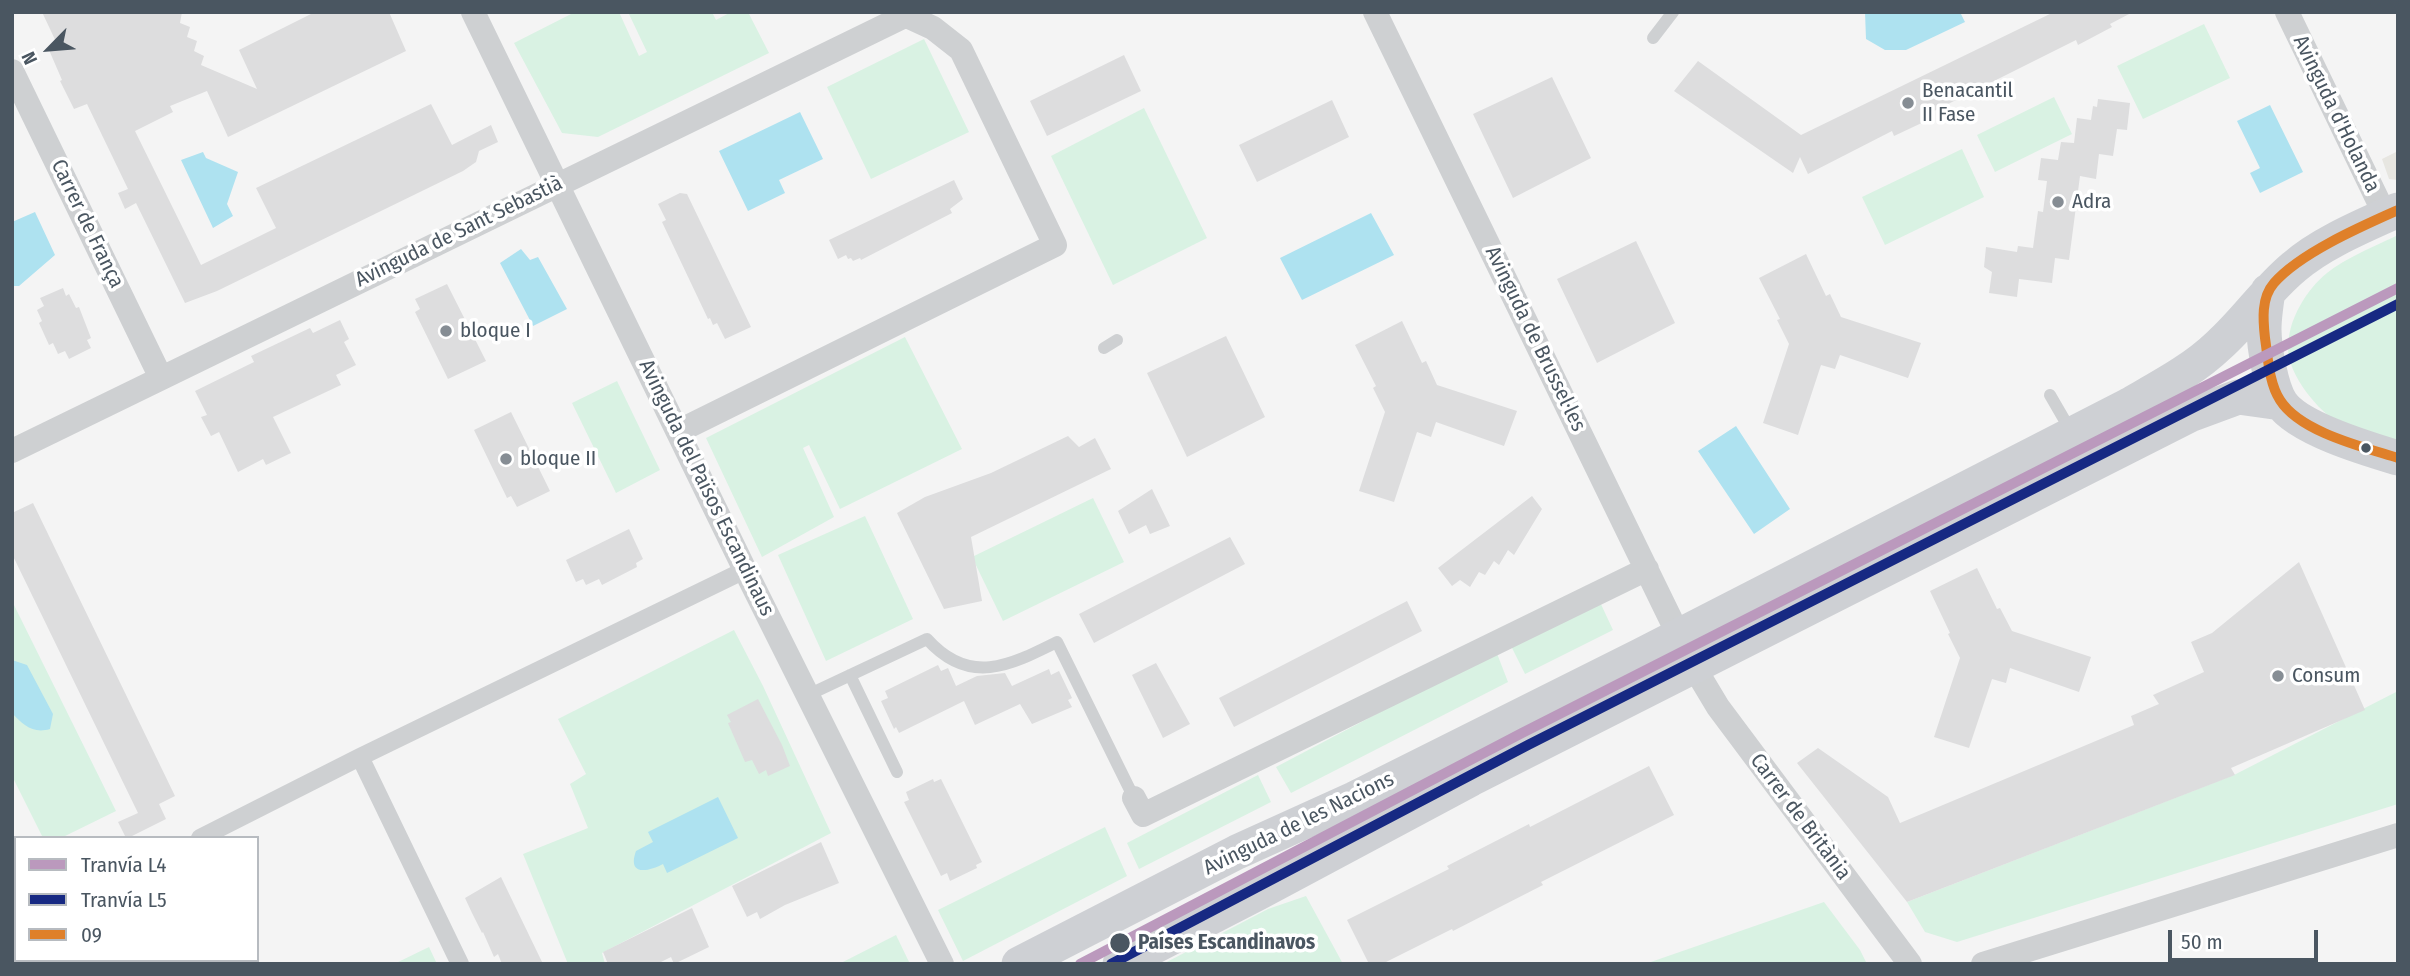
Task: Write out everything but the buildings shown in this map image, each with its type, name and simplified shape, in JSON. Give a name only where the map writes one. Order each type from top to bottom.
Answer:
[{"type":"main road","name":"Avinguda de les Nacions","points":[[1120,964],[1471,779],[1687,651],[2174,379],[2219,346],[2268,291],[2308,256],[2392,212]]},
{"type":"main road","points":[[2268,291],[2264,330],[2271,375],[2281,403],[2319,430],[2360,447],[2398,458]]},
{"type":"main road","name":"Avinguda de les Nacions","points":[[1019,964],[1237,852],[1687,651],[2192,414],[2238,397],[2281,403]]},
{"type":"street","name":"Avinguda del Països Escandinaus","points":[[473,12],[745,570],[942,964]]},
{"type":"street","name":"Avinguda de Brussel·les","points":[[1375,12],[1687,651]]},
{"type":"street","name":"Avinguda d'Holanda","points":[[2287,12],[2392,212]]},
{"type":"street","name":"Avinguda de Sant Sebastià","points":[[12,451],[910,14],[961,50],[1055,245],[679,431]]},
{"type":"street","name":"Carrer de França","points":[[12,71],[161,378]]},
{"type":"street","points":[[1134,798],[1143,815],[1647,569]]},
{"type":"street","points":[[204,836],[745,570]]},
{"type":"street","name":"Carrer de Britània","points":[[1687,651],[1717,707],[1910,964]]},
{"type":"street","points":[[360,757],[460,964]]},
{"type":"street","points":[[1983,964],[2398,835]]},
{"type":"lane","points":[[1653,38],[1673,12]]},
{"type":"lane","points":[[1104,348],[1117,340]]},
{"type":"lane","points":[[2050,395],[2073,434]]},
{"type":"lane","points":[[808,695],[927,639],[947,657],[979,669],[1002,666],[1057,642],[1134,798]]},
{"type":"lane","points":[[850,675],[897,772]]},
{"type":"green space","points":[[575,12],[619,12],[639,56],[647,52],[628,12],[712,12],[716,20],[731,12],[748,12],[769,53],[598,137],[562,133],[514,43]]},
{"type":"green space","points":[[2204,24],[2230,78],[2143,119],[2117,66]]},
{"type":"green space","points":[[924,39],[969,132],[871,179],[827,87]]},
{"type":"green space","points":[[2054,97],[2072,134],[1995,172],[1977,135]]},
{"type":"green space","points":[[1144,108],[1207,238],[1113,285],[1051,156]]},
{"type":"green space","points":[[1962,149],[1984,197],[1885,245],[1862,197]]},
{"type":"green space","points":[[2398,235],[2398,442],[2354,431],[2332,419],[2314,402],[2299,381],[2289,358],[2288,348],[2295,316],[2305,297],[2319,280],[2361,252]]},
{"type":"green space","points":[[905,337],[962,449],[840,509],[809,445],[803,448],[834,517],[762,557],[706,438]]},
{"type":"green space","points":[[617,381],[660,470],[616,493],[572,403]]},
{"type":"green space","points":[[1093,498],[1124,562],[1003,621],[972,557]]},
{"type":"green space","points":[[865,516],[913,619],[826,661],[778,555]]},
{"type":"green space","points":[[1599,600],[1613,630],[1525,674],[1510,644]]},
{"type":"green space","points":[[12,601],[116,811],[65,836],[42,836],[12,776]]},
{"type":"green space","points":[[734,630],[831,833],[602,953],[605,964],[568,964],[523,854],[588,828],[570,784],[586,774],[558,719]]},
{"type":"green space","points":[[1496,651],[1508,682],[1291,793],[1276,767]]},
{"type":"green space","points":[[2398,691],[2398,804],[1957,942],[1925,932],[1907,902],[2234,775]]},
{"type":"green space","points":[[1258,775],[1271,802],[1139,869],[1127,843]]},
{"type":"green space","points":[[1105,827],[1127,876],[963,961],[938,910]]},
{"type":"green space","points":[[1306,896],[1343,964],[1163,964],[1268,909]]},
{"type":"green space","points":[[1824,902],[1860,950],[1867,964],[1645,964]]},
{"type":"green space","points":[[896,935],[910,964],[839,964]]},
{"type":"green space","points":[[429,947],[437,964],[394,964]]},
{"type":"green space","points":[[142,962],[245,964],[142,964]]},
{"type":"sand","points":[[2398,151],[2398,180],[2389,179],[2382,159]]},
{"type":"water","points":[[1865,12],[1960,12],[1965,22],[1906,50],[1885,50],[1866,39]]},
{"type":"water","points":[[2270,105],[2303,172],[2260,193],[2250,173],[2260,168],[2237,121]]},
{"type":"water","points":[[800,112],[823,159],[779,180],[785,193],[748,211],[719,151]]},
{"type":"water","points":[[203,152],[206,158],[238,172],[227,204],[233,216],[213,228],[181,160]]},
{"type":"water","points":[[35,212],[55,255],[19,286],[12,286],[12,222]]},
{"type":"water","points":[[1371,213],[1394,255],[1302,300],[1280,258]]},
{"type":"water","points":[[521,249],[530,260],[538,257],[567,309],[533,326],[500,263]]},
{"type":"water","points":[[1736,426],[1790,509],[1754,534],[1698,451]]},
{"type":"water","points":[[12,660],[27,665],[53,714],[50,729],[38,730],[29,727],[12,713]]},
{"type":"water","points":[[718,797],[738,838],[667,873],[663,864],[645,870],[634,865],[636,851],[653,842],[648,832]]},
{"type":"tram line","name":"L4","points":[[1080,964],[1522,733],[2398,288]]},
{"type":"tram line","name":"L5","points":[[1111,964],[1528,745],[2398,304]]},
{"type":"transit line","name":"09","points":[[2398,210],[2332,241],[2285,272],[2267,295],[2264,317],[2271,378],[2276,393],[2289,411],[2317,430],[2333,437],[2398,458]]},
{"type":"place","name":"Benacantil II Fase","points":[[1908,103]]},
{"type":"place","name":"Adra","points":[[2058,202]]},
{"type":"place","name":"bloque I","points":[[446,331]]},
{"type":"place","name":"bloque II","points":[[506,459]]},
{"type":"place","name":"Consum","points":[[2278,676]]},
{"type":"place","name":"Países Escandinavos","points":[[1120,943]]}]
